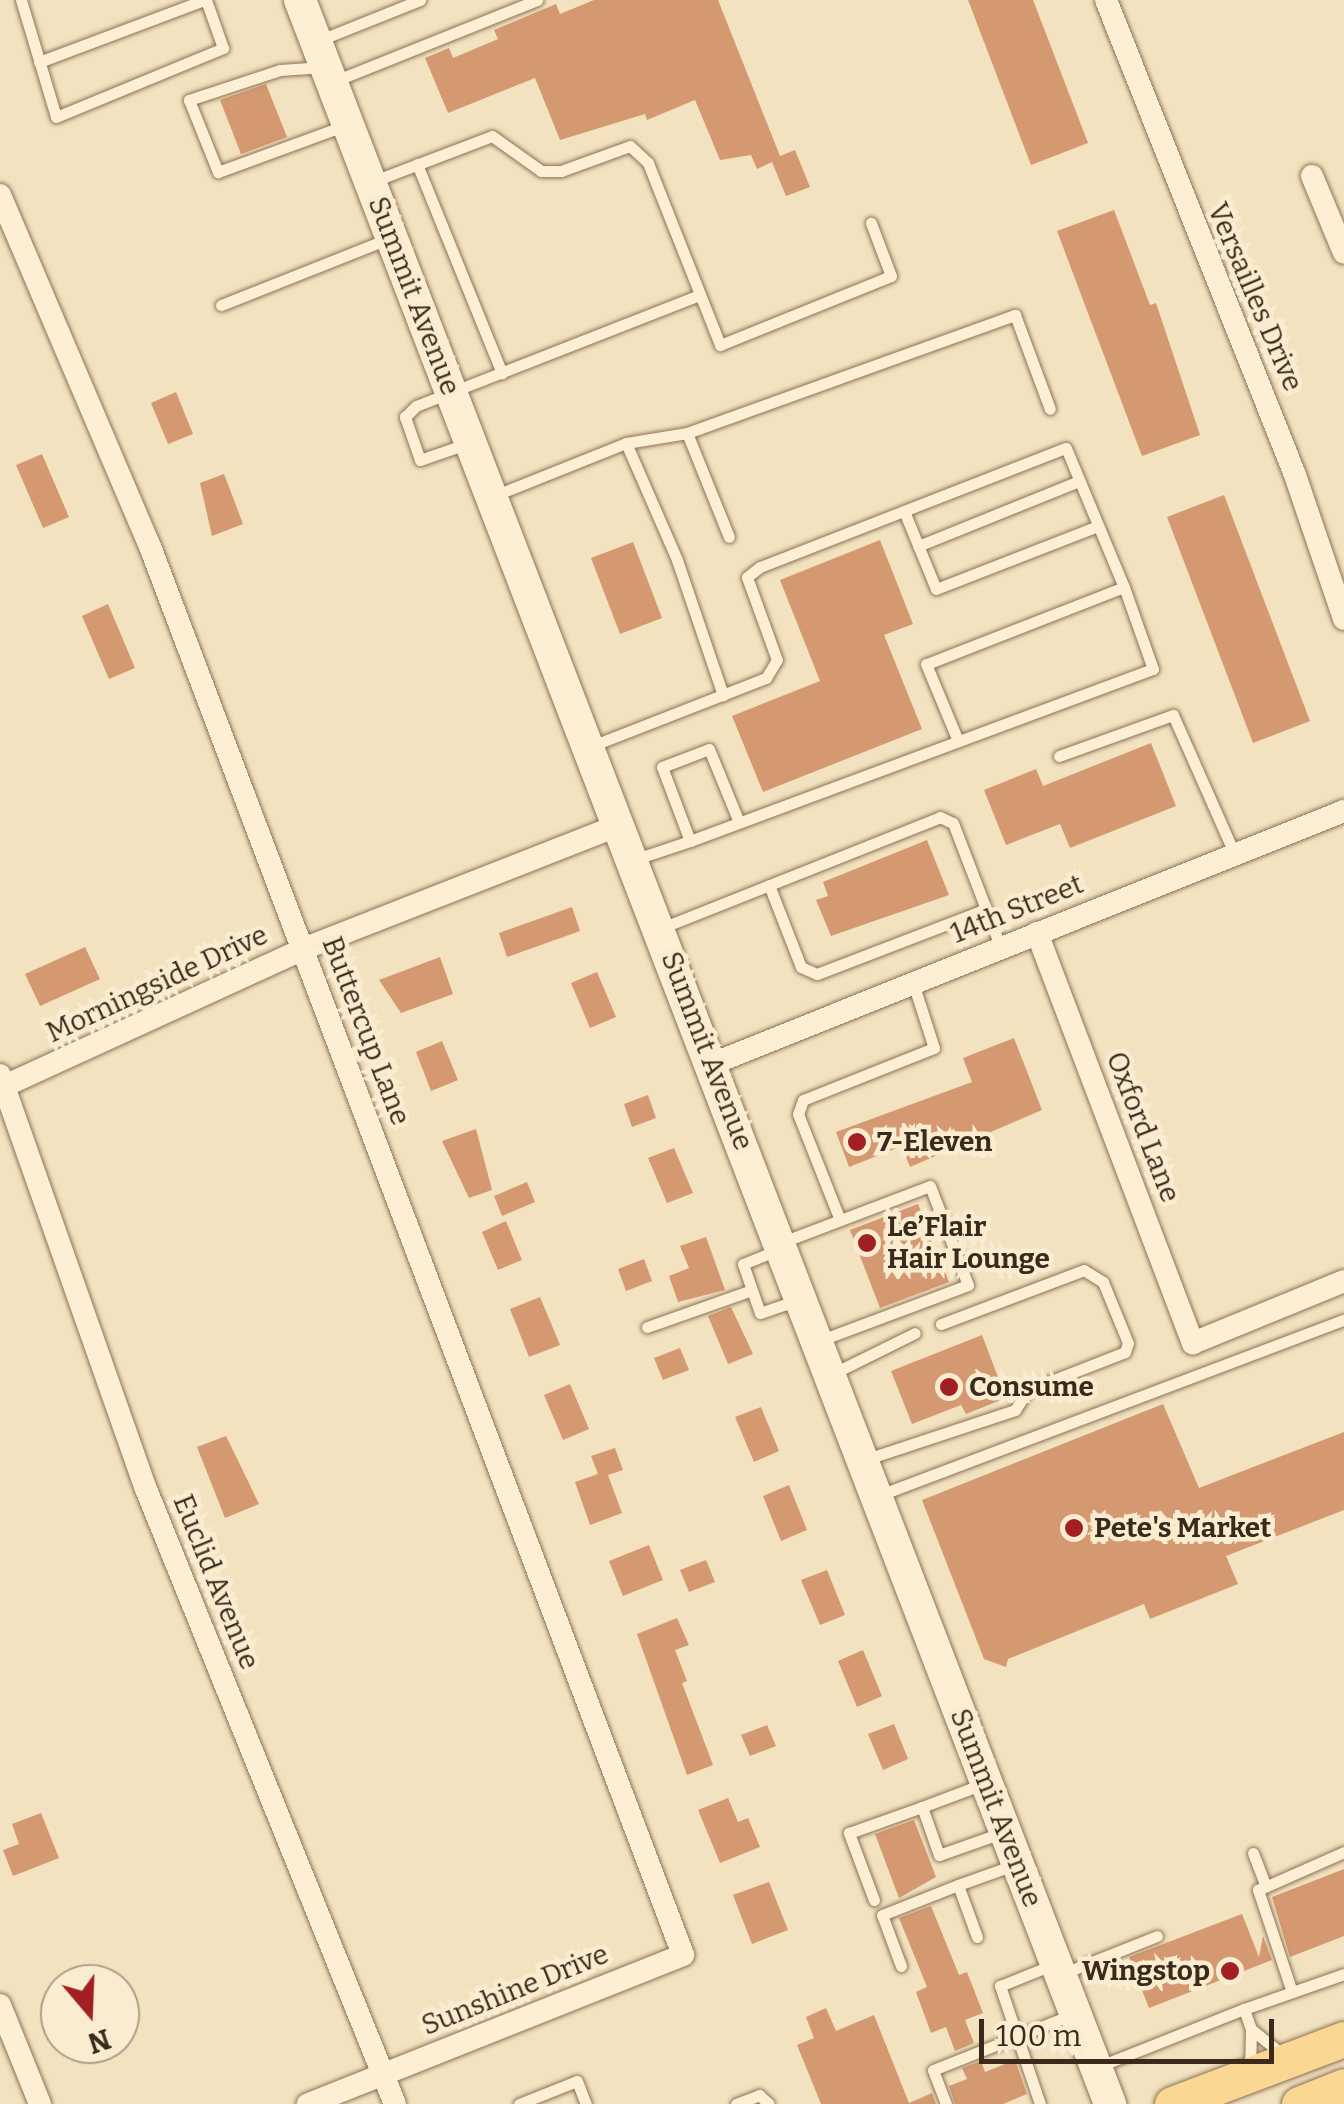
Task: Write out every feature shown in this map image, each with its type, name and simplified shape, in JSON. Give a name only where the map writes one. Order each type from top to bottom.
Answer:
[{"type":"main road","name":"Summit Avenue","points":[[300,0],[1110,2104]]},
{"type":"main road","points":[[1172,2104],[1344,2039]]},
{"type":"main road","points":[[1307,2102],[1344,2086]]},
{"type":"street","name":"Versailles Drive","points":[[1106,0],[1295,475],[1344,619]]},
{"type":"street","points":[[1312,176],[1344,253]]},
{"type":"street","name":"Buttercup Lane","points":[[0,195],[151,550],[664,1893]]},
{"type":"street","name":"14th Street","points":[[712,1064],[1344,811]]},
{"type":"street","name":"Morningside Drive","points":[[1,1083],[303,949],[619,825]]},
{"type":"street","name":"Oxford Lane","points":[[1037,933],[1192,1343],[1344,1282]]},
{"type":"street","name":"Euclid Avenue","points":[[1,1083],[146,1490],[380,2076],[395,2104]]},
{"type":"street","name":"Sunshine Drive","points":[[308,2104],[683,1955],[664,1893]]},
{"type":"street","points":[[0,2005],[40,2104]]},
{"type":"lane","points":[[21,0],[39,62],[56,117],[223,48],[205,0],[39,62]]},
{"type":"lane","points":[[380,0],[385,14]]},
{"type":"lane","points":[[325,64],[385,14],[420,0]]},
{"type":"lane","points":[[348,124],[218,172],[189,100],[280,70],[325,64],[537,0]]},
{"type":"lane","points":[[370,182],[492,136],[541,171],[562,171],[630,146],[648,163],[720,345],[890,276],[872,224]]},
{"type":"lane","points":[[418,164],[502,372]]},
{"type":"lane","points":[[221,305],[392,238]]},
{"type":"lane","points":[[471,442],[424,461],[402,425],[409,410],[699,294]]},
{"type":"lane","points":[[492,497],[626,443],[687,433],[1015,315],[1050,408]]},
{"type":"lane","points":[[687,433],[729,537]]},
{"type":"lane","points":[[626,443],[676,560],[722,695]]},
{"type":"lane","points":[[589,747],[766,678],[777,660],[747,577],[1066,448],[1153,668],[632,860]]},
{"type":"lane","points":[[918,546],[1079,481]]},
{"type":"lane","points":[[904,511],[936,590],[1098,526]]},
{"type":"lane","points":[[958,741],[926,664],[1124,587]]},
{"type":"lane","points":[[1060,756],[1173,715],[1235,855]]},
{"type":"lane","points":[[690,840],[662,767],[709,749],[739,822]]},
{"type":"lane","points":[[659,928],[940,817],[953,823],[1000,948]]},
{"type":"lane","points":[[769,885],[801,967],[817,974],[986,909]]},
{"type":"lane","points":[[840,1220],[798,1114],[803,1100],[934,1048],[913,983]]},
{"type":"lane","points":[[802,1299],[760,1313],[743,1264],[840,1220],[930,1186],[968,1285],[818,1341]]},
{"type":"lane","points":[[862,1460],[1015,1410],[1028,1390],[1125,1352],[1128,1343],[1103,1282],[1084,1270],[941,1324]]},
{"type":"lane","points":[[647,1327],[752,1290]]},
{"type":"lane","points":[[877,1496],[1344,1320]]},
{"type":"lane","points":[[830,1374],[915,1333]]},
{"type":"lane","points":[[874,1900],[849,1833],[986,1782]]},
{"type":"lane","points":[[922,1807],[939,1855],[1005,1832]]},
{"type":"lane","points":[[1292,1992],[1256,1898],[1265,1884],[1344,1852]]},
{"type":"lane","points":[[1252,1853],[1265,1884]]},
{"type":"lane","points":[[901,1966],[882,1915],[1018,1864]]},
{"type":"lane","points":[[958,1885],[977,1937]]},
{"type":"lane","points":[[1040,2104],[1000,1986],[1157,1936]]},
{"type":"lane","points":[[1096,2068],[1344,1974]]},
{"type":"lane","points":[[1244,2009],[1252,2029],[1250,2074]]},
{"type":"lane","points":[[946,2104],[932,2070],[1075,2014]]},
{"type":"lane","points":[[1252,2029],[1289,2060]]},
{"type":"lane","points":[[519,2104],[577,2081],[586,2104]]},
{"type":"lane","points":[[736,2104],[759,2095],[769,2104]]},
{"type":"building","points":[[594,0],[718,0],[780,156],[795,150],[810,187],[786,196],[772,162],[757,169],[751,155],[720,160],[695,100],[647,120],[645,114],[560,140],[535,78],[448,113],[425,58],[449,48],[453,58],[498,39],[494,30],[556,4],[560,14]]},
{"type":"building","points":[[968,0],[1033,0],[1088,143],[1031,165]]},
{"type":"building","points":[[266,84],[287,137],[241,154],[220,100]]},
{"type":"building","points":[[1114,210],[1150,305],[1156,303],[1200,435],[1142,456],[1057,231]]},
{"type":"building","points":[[176,392],[193,434],[168,444],[151,403]]},
{"type":"building","points":[[42,454],[69,517],[43,528],[16,465]]},
{"type":"building","points":[[224,474],[243,524],[212,536],[200,483]]},
{"type":"building","points":[[1224,495],[1310,721],[1253,743],[1167,517]]},
{"type":"building","points":[[880,540],[913,624],[884,635],[922,729],[763,792],[732,716],[820,681],[780,580]]},
{"type":"building","points":[[633,542],[662,618],[620,634],[591,558]]},
{"type":"building","points":[[108,604],[135,668],[109,679],[82,616]]},
{"type":"building","points":[[1151,743],[1176,806],[1070,848],[1060,824],[1006,845],[984,790],[1036,769],[1043,786]]},
{"type":"building","points":[[927,840],[949,895],[831,936],[816,900],[828,896],[823,882]]},
{"type":"building","points":[[572,907],[580,931],[507,957],[499,933]]},
{"type":"building","points":[[85,947],[100,979],[40,1006],[25,974]]},
{"type":"building","points":[[440,957],[453,994],[401,1013],[379,980]]},
{"type":"building","points":[[597,972],[616,1017],[590,1028],[571,983]]},
{"type":"building","points":[[1014,1038],[1042,1110],[910,1167],[902,1146],[849,1167],[836,1132],[972,1082],[963,1058]]},
{"type":"building","points":[[442,1041],[458,1080],[431,1091],[416,1052]]},
{"type":"building","points":[[648,1095],[656,1118],[632,1127],[624,1104]]},
{"type":"building","points":[[476,1129],[492,1190],[469,1198],[442,1141]]},
{"type":"building","points":[[674,1148],[693,1193],[667,1203],[648,1158]]},
{"type":"building","points":[[527,1182],[535,1202],[502,1216],[494,1196]]},
{"type":"building","points":[[918,1204],[949,1282],[880,1308],[850,1230]]},
{"type":"building","points":[[506,1221],[522,1260],[498,1270],[482,1232]]},
{"type":"building","points":[[706,1237],[725,1290],[678,1302],[669,1276],[689,1268],[680,1246]]},
{"type":"building","points":[[644,1259],[652,1281],[626,1291],[618,1269]]},
{"type":"building","points":[[540,1297],[560,1345],[529,1357],[510,1309]]},
{"type":"building","points":[[731,1307],[753,1354],[728,1364],[708,1316]]},
{"type":"building","name":"Consume","points":[[982,1335],[1006,1398],[966,1414],[961,1405],[912,1424],[891,1371]]},
{"type":"building","points":[[680,1348],[689,1370],[663,1380],[654,1358]]},
{"type":"building","points":[[570,1384],[589,1429],[563,1440],[544,1395]]},
{"type":"building","name":"Pete's Market","points":[[1163,1404],[1199,1488],[1344,1432],[1344,1510],[1226,1556],[1238,1584],[1150,1619],[1144,1604],[1008,1659],[1006,1667],[984,1659],[922,1500]]},
{"type":"building","points":[[761,1407],[779,1451],[754,1462],[735,1417]]},
{"type":"building","points":[[226,1436],[259,1504],[225,1518],[197,1447]]},
{"type":"building","points":[[615,1448],[623,1470],[608,1475],[622,1513],[590,1525],[575,1482],[598,1474],[591,1456]]},
{"type":"building","points":[[789,1485],[807,1530],[781,1541],[763,1496]]},
{"type":"building","points":[[649,1545],[663,1580],[623,1596],[609,1561]]},
{"type":"building","points":[[706,1560],[715,1582],[689,1592],[680,1570]]},
{"type":"building","points":[[827,1570],[845,1615],[820,1625],[801,1580]]},
{"type":"building","points":[[677,1618],[689,1645],[675,1650],[687,1681],[682,1683],[713,1765],[687,1775],[637,1634]]},
{"type":"building","points":[[863,1650],[882,1696],[857,1707],[838,1661]]},
{"type":"building","points":[[894,1724],[908,1759],[883,1770],[868,1734]]},
{"type":"building","points":[[767,1725],[776,1746],[750,1756],[741,1735]]},
{"type":"building","points":[[728,1798],[738,1822],[748,1818],[760,1847],[720,1863],[698,1810]]},
{"type":"building","points":[[41,1813],[59,1858],[13,1876],[3,1850],[19,1844],[12,1824]]},
{"type":"building","points":[[914,1820],[936,1877],[899,1898],[875,1834]]},
{"type":"building","points":[[1344,1869],[1344,1936],[1290,1957],[1272,1897]]},
{"type":"building","points":[[769,1882],[788,1930],[752,1944],[733,1895]]},
{"type":"building","points":[[931,1906],[959,1975],[967,1972],[983,2013],[965,2020],[974,2043],[955,2051],[946,2027],[931,2033],[916,1992],[927,1987],[899,1918]]},
{"type":"building","points":[[1242,1914],[1259,1957],[1263,1936],[1272,1960],[1149,2008],[1129,1957]]},
{"type":"building","points":[[826,2008],[836,2031],[874,2015],[909,2103],[932,2093],[936,2104],[821,2104],[797,2045],[814,2038],[806,2017]]},
{"type":"building","points":[[1015,2060],[1027,2094],[1003,2104],[955,2104],[949,2086],[967,2079],[962,2068],[981,2061],[985,2072]]},
{"type":"place","name":"7-Eleven","points":[[857,1142]]},
{"type":"place","name":"Le’Flair Hair Lounge","points":[[867,1243]]},
{"type":"place","name":"Consume","points":[[949,1387]]},
{"type":"place","name":"Pete's Market","points":[[1074,1528]]},
{"type":"place","name":"Wingstop","points":[[1230,1971]]}]
